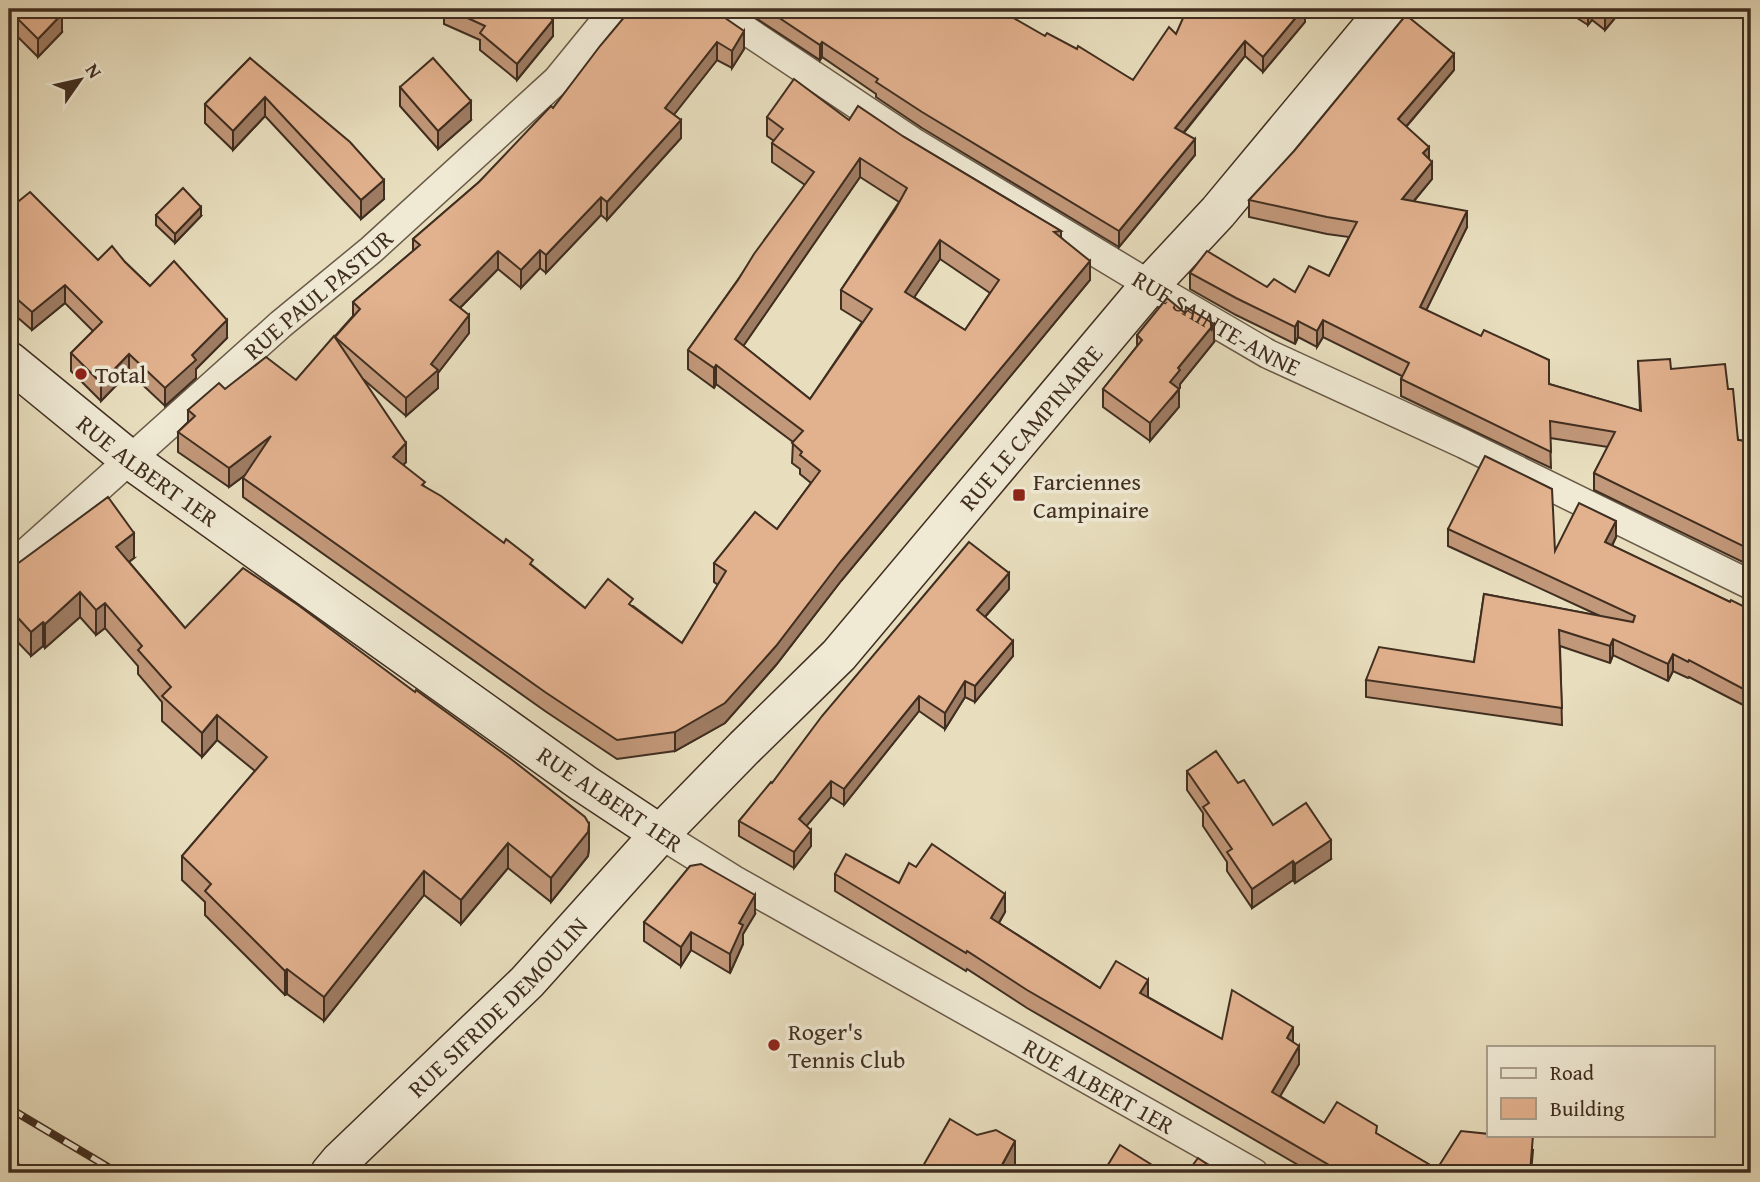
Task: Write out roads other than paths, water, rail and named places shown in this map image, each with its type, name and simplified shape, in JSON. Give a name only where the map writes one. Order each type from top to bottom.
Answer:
[{"type":"main road","name":"RUE LE CAMPINAIRE","points":[[660,834],[839,655],[1150,285],[1218,212],[1387,9]]},
{"type":"main road","name":"RUE ALBERT 1ER","points":[[9,360],[129,460],[583,783],[660,834]]},
{"type":"main road","name":"RUE SIFRIDE DEMOULIN","points":[[330,1173],[527,982],[660,834]]},
{"type":"street","name":"RUE SAINTE-ANNE","points":[[714,9],[913,142],[1268,354],[1464,444],[1751,585]]},
{"type":"street","name":"RUE PAUL PASTUR","points":[[9,568],[281,324],[371,250],[557,80],[601,13]]},
{"type":"street","name":"RUE ALBERT 1ER","points":[[660,834],[734,880],[1254,1173]]},
{"type":"railway","points":[[9,1108],[118,1173]]},
{"type":"railway","points":[[9,1162],[28,1173]]},
{"type":"place","name":"Total","points":[[81,374]]},
{"type":"place","name":"Farciennes Campinaire","points":[[1019,495]]},
{"type":"place","name":"Roger's Tennis Club","points":[[774,1045]]}]
